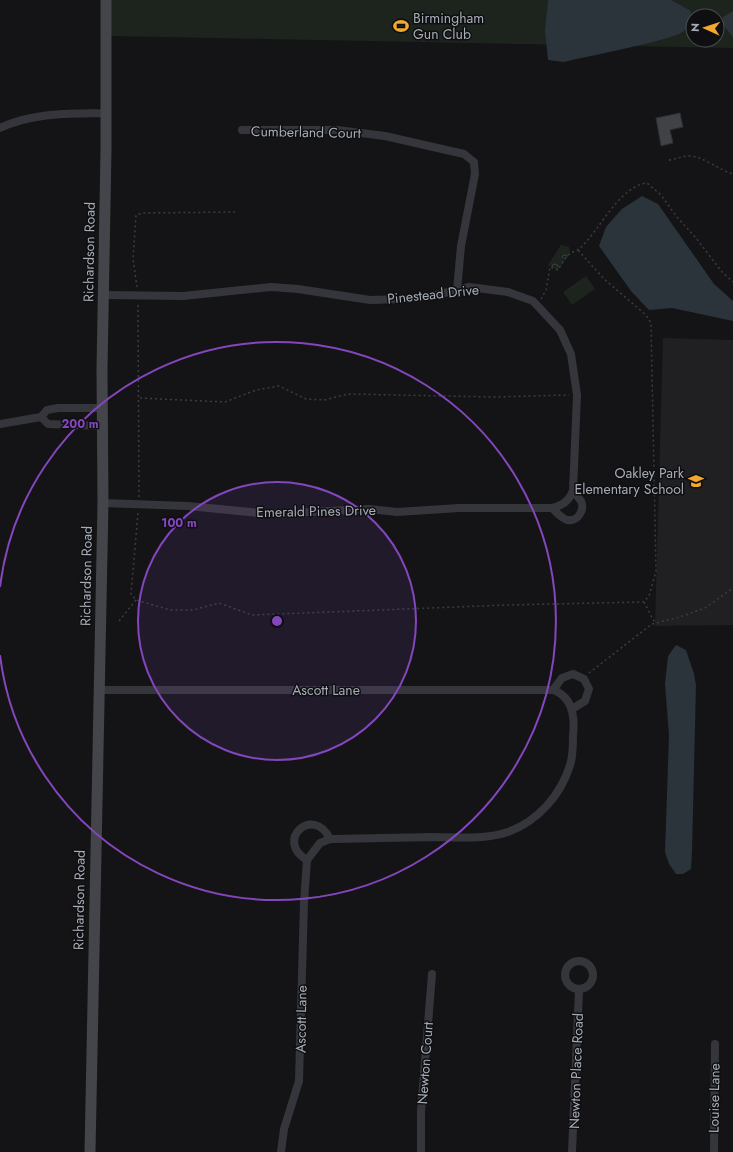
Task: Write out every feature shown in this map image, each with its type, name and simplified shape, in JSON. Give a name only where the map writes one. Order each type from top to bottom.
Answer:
[{"type":"street","name":"Richardson Road","points":[[90,1152],[103,503],[102,408],[106,0]]},
{"type":"street","points":[[0,128],[26,118],[54,114],[106,113]]},
{"type":"street","name":"Cumberland Court","points":[[242,130],[337,130],[385,136],[456,151],[470,157],[474,162],[476,174],[462,246],[456,290]]},
{"type":"street","name":"Pinestead Drive","points":[[104,295],[183,296],[271,288],[298,289],[370,300],[432,296],[469,287],[508,292],[533,301],[560,330],[571,354],[577,395],[573,491],[568,500]]},
{"type":"street","points":[[0,424],[41,416],[47,410],[58,408],[102,408]]},
{"type":"street","points":[[41,416],[48,424],[103,426]]},
{"type":"street","points":[[552,508],[568,520],[575,519],[580,515],[582,508],[581,501],[573,491]]},
{"type":"street","name":"Emerald Pines Drive","points":[[103,503],[188,506],[270,514],[369,509],[397,512],[459,508],[552,508],[562,505],[568,500]]},
{"type":"street","points":[[330,839],[325,830],[317,825],[308,824],[299,829],[294,837],[294,847],[299,855],[307,860],[320,843],[330,839],[483,836],[509,832],[537,816],[557,793],[570,765],[574,734],[572,708],[561,693],[553,690],[562,678],[573,674],[583,678],[589,690],[585,700],[572,708]]},
{"type":"street","name":"Ascott Lane","points":[[99,690],[553,690]]},
{"type":"street","name":"Ascott Lane","points":[[281,1152],[284,1129],[300,1081],[304,902],[307,860]]},
{"type":"street","name":"Newton Court","points":[[421,1152],[421,1111],[432,974]]},
{"type":"street","name":"Newton Place Road","points":[[572,1152],[579,990]]},
{"type":"street","name":"Louise Lane","points":[[714,1152],[715,1044]]},
{"type":"path","points":[[669,160],[690,156],[703,159],[709,164],[733,174]]},
{"type":"path","points":[[537,305],[546,290],[550,267],[558,270],[570,253],[578,250],[624,196],[640,184],[647,183],[660,195],[676,217],[696,238],[722,272],[733,282]]},
{"type":"path","points":[[235,212],[142,213],[136,215],[133,259],[138,296],[140,398],[139,504],[131,594],[136,600],[170,610],[193,610],[219,603],[252,615],[507,605],[644,602],[649,596],[656,571],[652,323],[646,315],[604,279],[578,250]]},
{"type":"path","points":[[140,398],[224,402],[256,390],[279,386],[306,399],[324,400],[356,394],[494,397],[577,395]]},
{"type":"path","points":[[583,678],[655,623],[680,618],[705,608],[733,588]]},
{"type":"path","points":[[119,621],[136,600]]},
{"type":"path","points":[[644,602],[655,623]]},
{"type":"shaded area","points":[[548,0],[671,0],[686,8],[685,29],[677,35],[564,62],[548,60],[545,31]]},
{"type":"shaded area","points":[[733,11],[733,37],[725,27],[725,16]]},
{"type":"shaded area","points":[[642,196],[658,204],[714,284],[733,301],[733,321],[672,308],[649,310],[631,291],[599,246],[606,227],[622,209]]},
{"type":"shaded area","name":"Oakley Park Elementary School","points":[[663,338],[733,340],[733,625],[655,626]]},
{"type":"shaded area","points":[[676,645],[686,650],[696,685],[691,869],[683,874],[676,874],[669,864],[665,852],[669,735],[665,684],[668,656]]},
{"type":"green space","name":"Birmingham Gun Club","points":[[109,0],[733,0],[733,48],[725,48],[725,8],[685,8],[685,47],[109,36]]},
{"type":"green space","points":[[561,245],[569,247],[570,253],[558,270],[548,265]]},
{"type":"green space","points":[[586,276],[595,289],[572,305],[563,292]]},
{"type":"building","points":[[680,113],[683,127],[670,130],[673,143],[661,146],[656,118]]},
{"type":"place","name":"Birmingham Gun Club","points":[[401,26]]},
{"type":"place","name":"Oakley Park Elementary School","points":[[696,481]]}]
